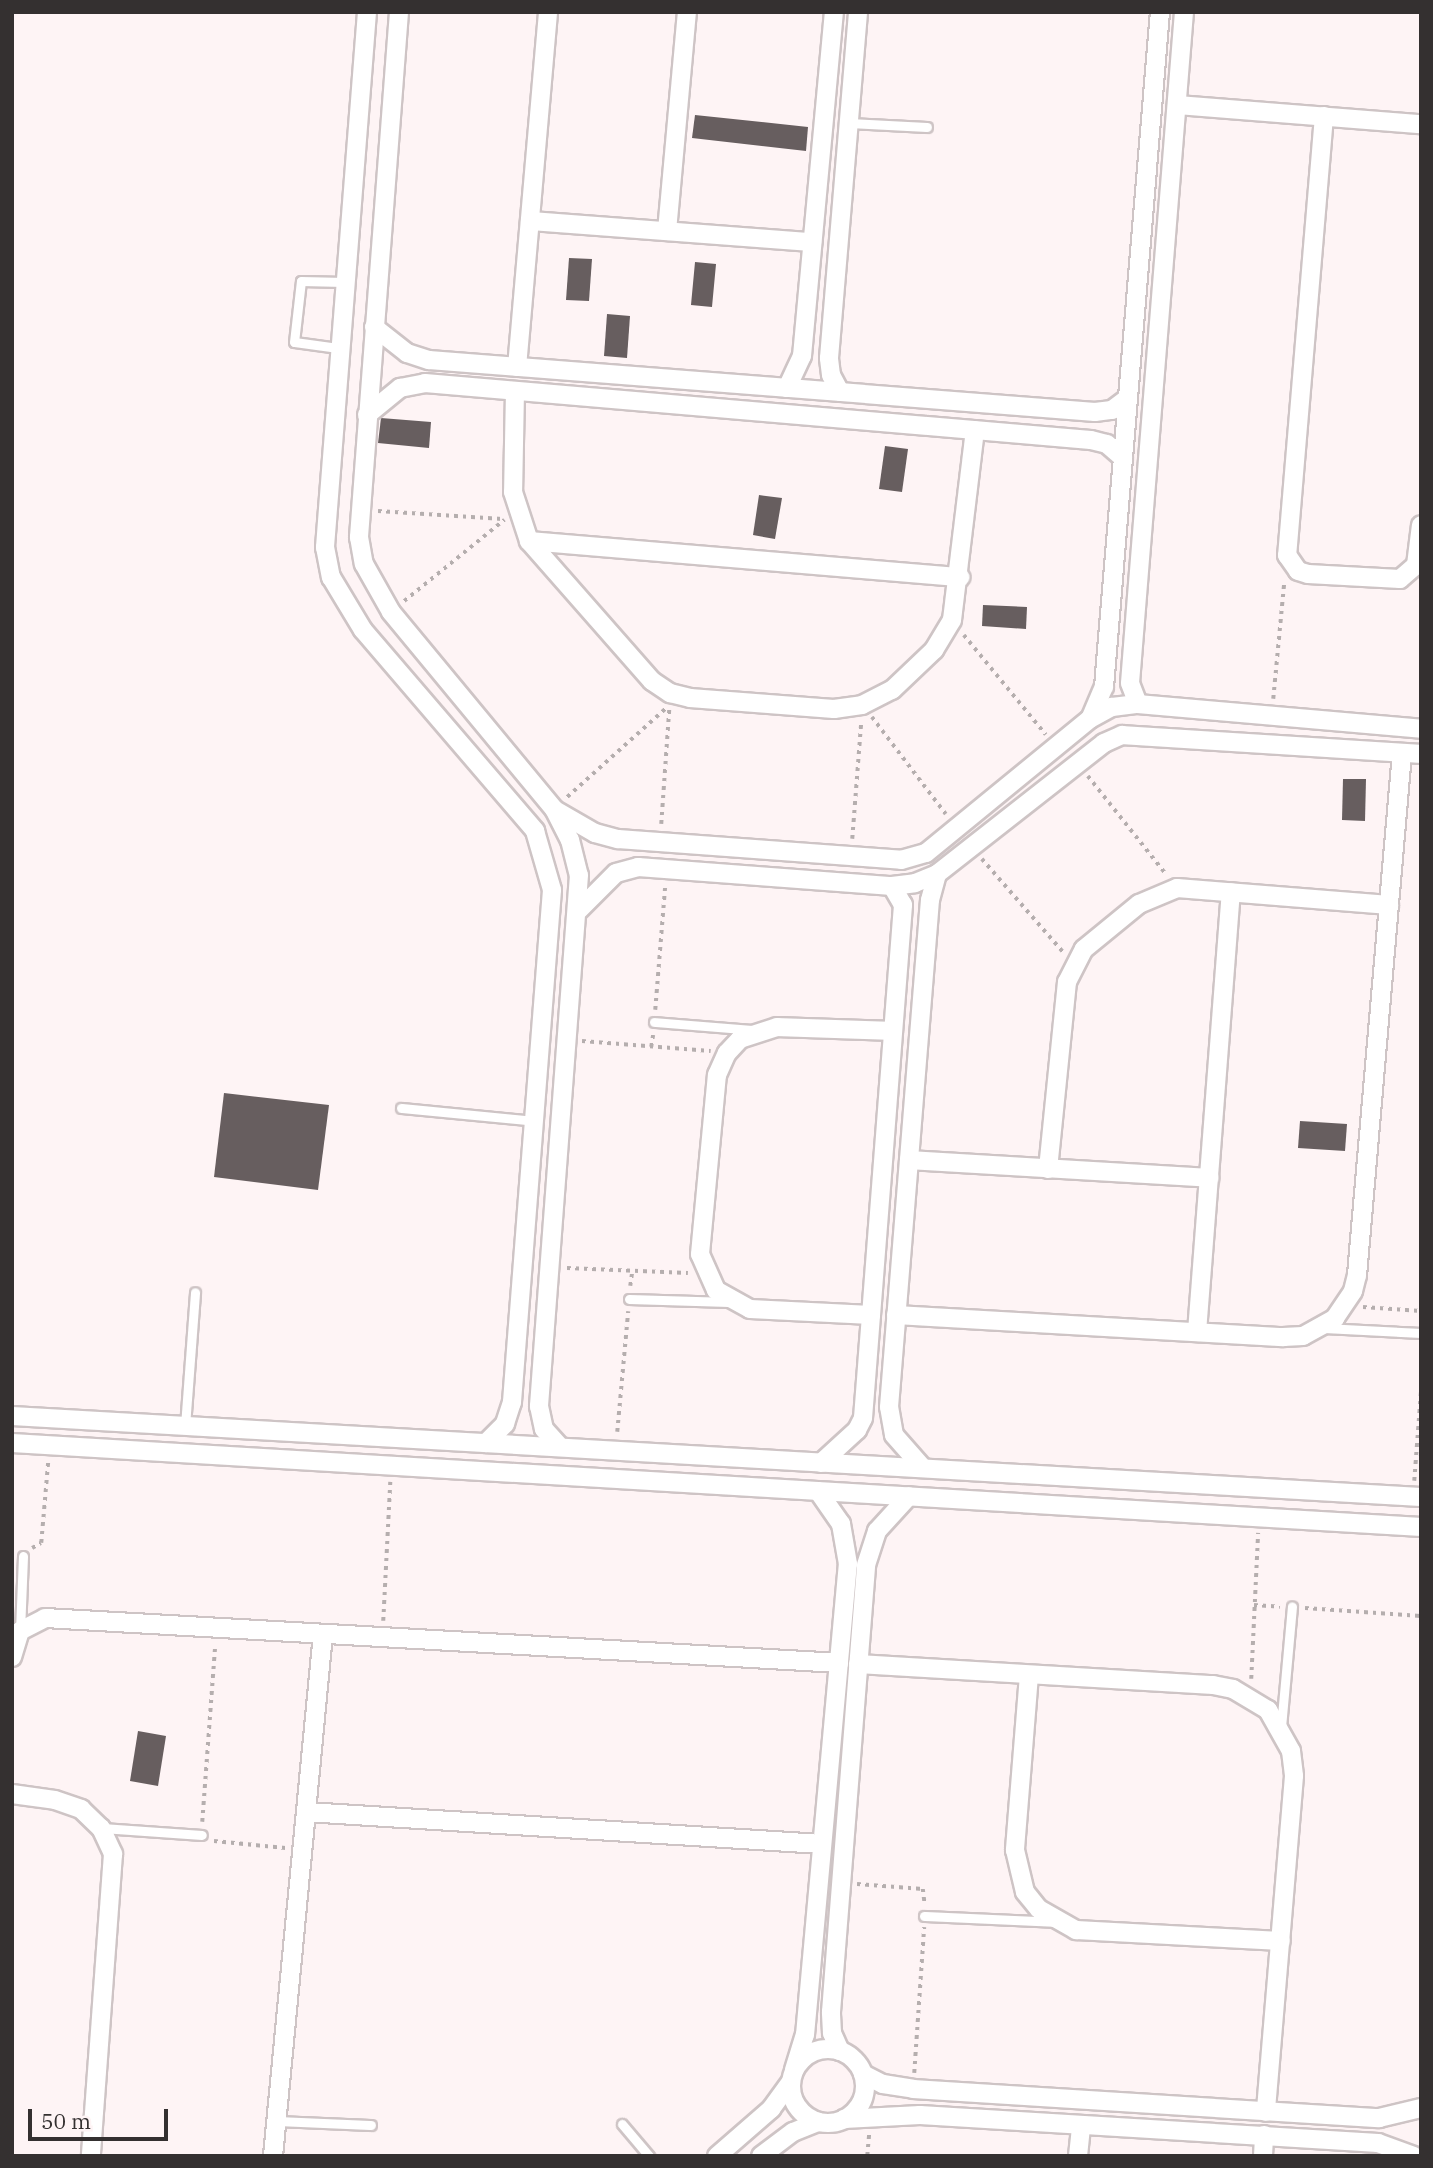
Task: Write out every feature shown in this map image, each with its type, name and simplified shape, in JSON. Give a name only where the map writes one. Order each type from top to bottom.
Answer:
[{"type":"street","points":[[368,12],[324,516],[331,577],[363,629],[517,806],[535,831],[547,860],[551,921],[512,1402],[505,1424],[486,1443]]},
{"type":"street","points":[[399,12],[359,510],[364,564],[391,612],[554,809],[570,840],[579,875],[570,1040],[539,1406],[544,1429],[560,1447]]},
{"type":"street","points":[[517,367],[548,12]]},
{"type":"street","points":[[667,231],[687,12]]},
{"type":"street","points":[[787,388],[800,365],[834,12]]},
{"type":"street","points":[[841,392],[831,375],[829,358],[858,12]]},
{"type":"street","points":[[1090,719],[1104,687],[1160,20],[1184,21],[1130,683],[1138,704]]},
{"type":"street","points":[[1177,105],[1421,124]]},
{"type":"street","points":[[1324,116],[1287,555],[1298,571],[1308,574],[1389,579],[1415,574],[1421,525]]},
{"type":"street","points":[[530,221],[812,242]]},
{"type":"street","points":[[374,327],[418,358],[1095,412],[1112,410],[1128,398]]},
{"type":"street","points":[[366,415],[400,388],[412,384],[1100,441],[1123,458]]},
{"type":"street","points":[[514,391],[512,519],[652,681],[670,693],[834,709],[862,705],[891,690],[941,641],[952,620],[960,576],[975,430]]},
{"type":"street","points":[[529,541],[960,576]]},
{"type":"street","points":[[443,722],[466,702]]},
{"type":"street","points":[[554,809],[607,837],[910,859],[926,853],[1090,719],[1112,707],[1138,704],[1421,729]]},
{"type":"street","points":[[579,910],[616,873],[638,867],[892,886],[937,873],[1112,738],[1132,733],[1421,754]]},
{"type":"street","points":[[896,1315],[1283,1337],[1322,1328],[1346,1306],[1357,1275],[1402,753]]},
{"type":"street","points":[[923,1468],[894,1435],[889,1407],[930,900],[937,873]]},
{"type":"street","points":[[821,1462],[857,1430],[864,1404],[903,905],[892,886]]},
{"type":"street","points":[[1048,1169],[1064,1000],[1073,964],[1097,936],[1139,904],[1177,888],[1389,905]]},
{"type":"street","points":[[1197,1332],[1231,892]]},
{"type":"street","points":[[871,1315],[750,1309],[732,1302],[705,1273],[700,1254],[716,1088],[727,1052],[758,1030],[893,1031]]},
{"type":"street","points":[[909,1160],[1209,1178]]},
{"type":"street","points":[[864,1404],[889,1407]]},
{"type":"street","points":[[12,1416],[1417,1497]]},
{"type":"street","points":[[12,1443],[1421,1527]]},
{"type":"street","points":[[660,1481],[662,1453]]},
{"type":"street","points":[[818,1491],[841,1524],[857,1565],[859,1664],[830,2022],[840,2051]]},
{"type":"street","points":[[818,2122],[797,2107],[793,2076],[805,2035],[839,1663],[857,1565],[877,1531],[909,1496]]},
{"type":"street","points":[[12,1657],[20,1631],[45,1618],[839,1663]]},
{"type":"street","points":[[273,2156],[323,1634]]},
{"type":"street","points":[[859,1664],[1213,1685],[1251,1697],[1281,1727],[1291,1751],[1294,1776],[1266,2112]]},
{"type":"street","points":[[1029,1675],[1015,1850],[1025,1892],[1056,1922],[1076,1930],[1281,1941]]},
{"type":"street","points":[[12,1794],[55,1800],[81,1809],[102,1828],[113,1854],[91,2156]]},
{"type":"street","points":[[306,1812],[822,1844]]},
{"type":"street","points":[[809,1989],[832,1991]]},
{"type":"street","points":[[716,2156],[771,2109],[793,2076],[814,2052],[840,2051],[854,2060],[863,2074],[883,2084],[918,2090],[1379,2119],[1421,2108]]},
{"type":"street","points":[[844,2119],[863,2095],[863,2074]]},
{"type":"street","points":[[918,2090],[920,2115]]},
{"type":"street","points":[[744,2133],[762,2155],[793,2133],[818,2122],[920,2115],[1378,2143],[1414,2156]]},
{"type":"street","points":[[1378,2143],[1379,2119]]},
{"type":"street","points":[[1078,2156],[1081,2124]]},
{"type":"street","points":[[1263,2156],[1264,2136]]},
{"type":"lane","points":[[849,123],[927,127]]},
{"type":"lane","points":[[338,348],[295,342],[301,281],[344,282]]},
{"type":"lane","points":[[654,1023],[758,1030]]},
{"type":"lane","points":[[401,1108],[535,1121]]},
{"type":"lane","points":[[185,1426],[195,1292]]},
{"type":"lane","points":[[629,1299],[732,1302]]},
{"type":"lane","points":[[1322,1328],[1421,1333]]},
{"type":"lane","points":[[20,1631],[23,1556]]},
{"type":"lane","points":[[1281,1727],[1293,1607]]},
{"type":"lane","points":[[102,1828],[202,1836]]},
{"type":"lane","points":[[924,1916],[1056,1922]]},
{"type":"lane","points":[[276,2121],[371,2125]]},
{"type":"lane","points":[[622,2124],[649,2156]]},
{"type":"path","points":[[359,510],[512,519]]},
{"type":"path","points":[[391,612],[512,519]]},
{"type":"path","points":[[1272,715],[1287,555]]},
{"type":"path","points":[[952,620],[1056,747]]},
{"type":"path","points":[[554,809],[669,705],[659,842]]},
{"type":"path","points":[[862,705],[957,828]]},
{"type":"path","points":[[851,856],[862,705]]},
{"type":"path","points":[[1078,763],[1177,888]]},
{"type":"path","points":[[971,847],[1073,964]]},
{"type":"path","points":[[652,1046],[666,869]]},
{"type":"path","points":[[570,1040],[727,1052]]},
{"type":"path","points":[[551,1267],[705,1273]]},
{"type":"path","points":[[616,1451],[632,1270]]},
{"type":"path","points":[[1346,1306],[1421,1311]]},
{"type":"path","points":[[1417,1497],[1421,1387]]},
{"type":"path","points":[[23,1556],[26,1549],[41,1543],[49,1446]]},
{"type":"path","points":[[382,1637],[390,1465]]},
{"type":"path","points":[[1251,1697],[1258,1517]]},
{"type":"path","points":[[1254,1605],[1421,1616]]},
{"type":"path","points":[[216,1628],[202,1836],[207,1841],[302,1850]]},
{"type":"path","points":[[841,1883],[923,1889],[918,2090]]},
{"type":"building","points":[[695,115],[808,127],[806,151],[692,138]]},
{"type":"building","points":[[569,258],[592,259],[589,301],[566,300]]},
{"type":"building","points":[[695,262],[716,264],[712,307],[691,305]]},
{"type":"building","points":[[607,314],[630,316],[627,358],[604,356]]},
{"type":"building","points":[[381,418],[431,422],[429,448],[378,443]]},
{"type":"building","points":[[885,446],[908,449],[902,492],[879,489]]},
{"type":"building","points":[[759,495],[782,498],[775,539],[753,535]]},
{"type":"building","points":[[983,605],[1027,607],[1026,629],[982,626]]},
{"type":"building","points":[[1343,779],[1366,779],[1365,821],[1342,820]]},
{"type":"building","points":[[224,1093],[329,1105],[318,1190],[214,1177]]},
{"type":"building","points":[[1300,1121],[1347,1124],[1345,1151],[1298,1148]]},
{"type":"building","points":[[138,1731],[166,1736],[158,1786],[130,1781]]}]
